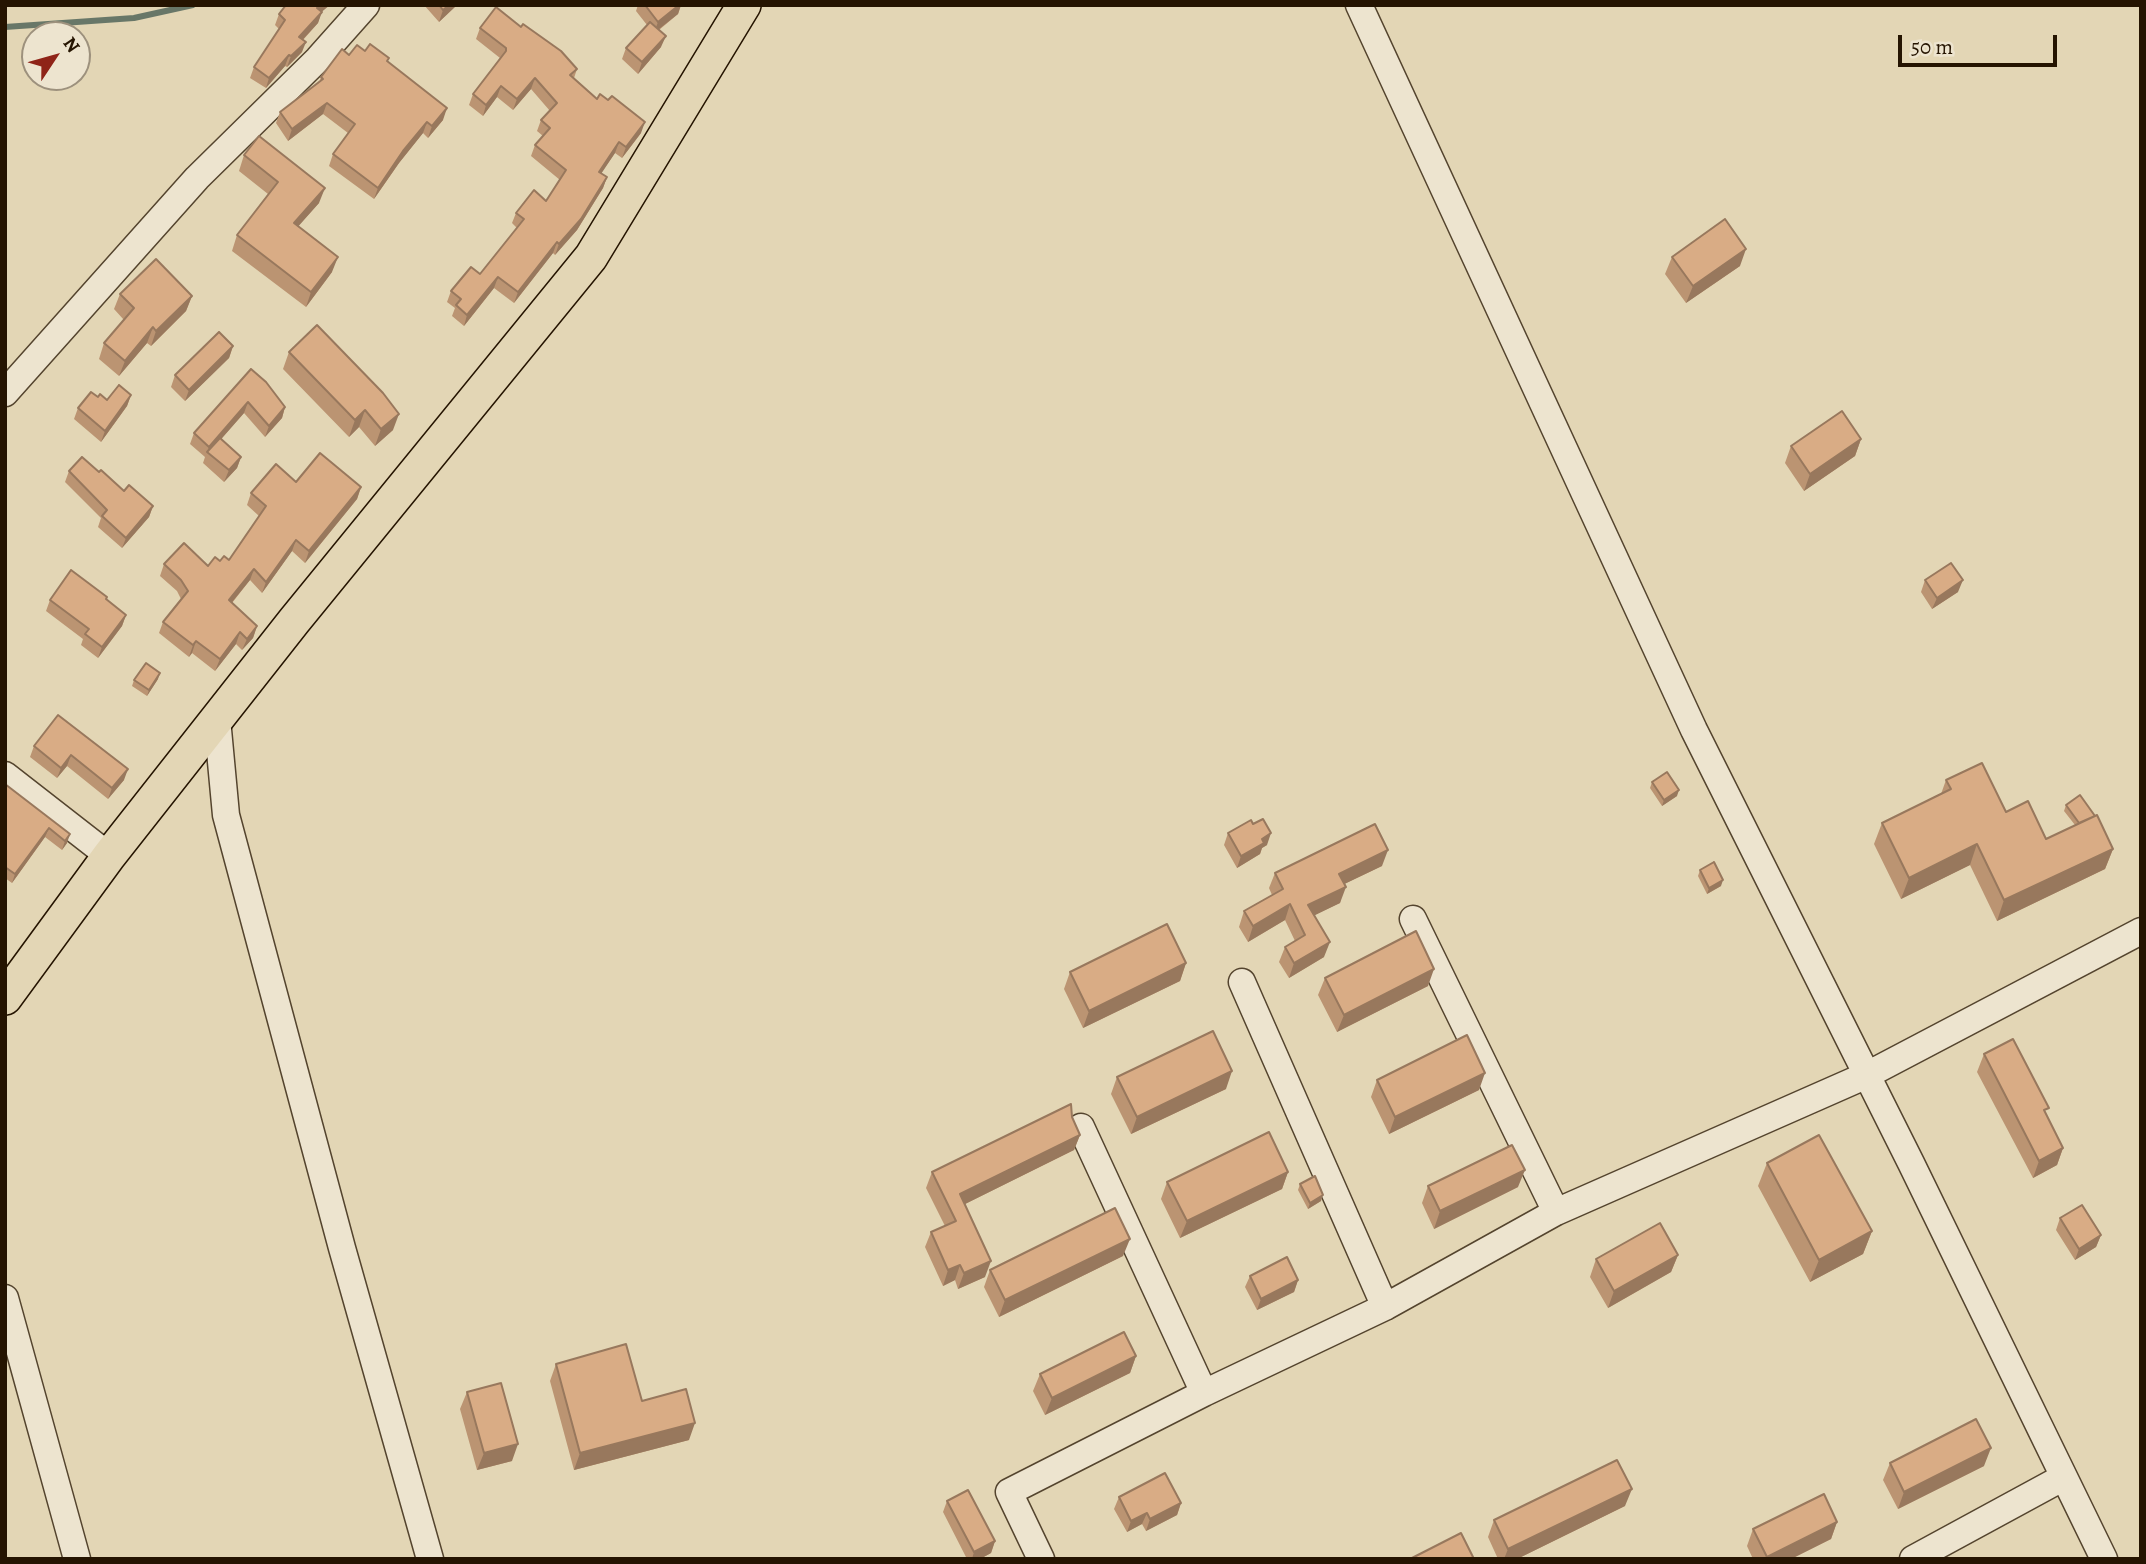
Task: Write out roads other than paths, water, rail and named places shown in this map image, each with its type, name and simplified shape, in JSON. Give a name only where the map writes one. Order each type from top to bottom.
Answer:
[{"type":"main road","points":[[5,998],[109,856],[294,621],[591,257],[744,5]]},
{"type":"street","points":[[5,393],[197,178],[318,59],[366,5]]},
{"type":"street","points":[[1359,5],[1694,730],[1867,1075],[2104,1559]]},
{"type":"street","points":[[217,719],[226,816],[429,1559]]},
{"type":"street","points":[[5,775],[109,856]]},
{"type":"street","points":[[1413,919],[1556,1212]]},
{"type":"street","points":[[1041,1559],[1009,1492],[1204,1393],[1385,1307],[1556,1212],[1867,1075],[2141,931]]},
{"type":"street","points":[[1242,982],[1385,1307]]},
{"type":"street","points":[[1081,1127],[1204,1393]]},
{"type":"street","points":[[5,1298],[77,1559]]},
{"type":"street","points":[[1913,1559],[2064,1477]]},
{"type":"waterway","points":[[5,27],[134,18],[193,5]]}]
